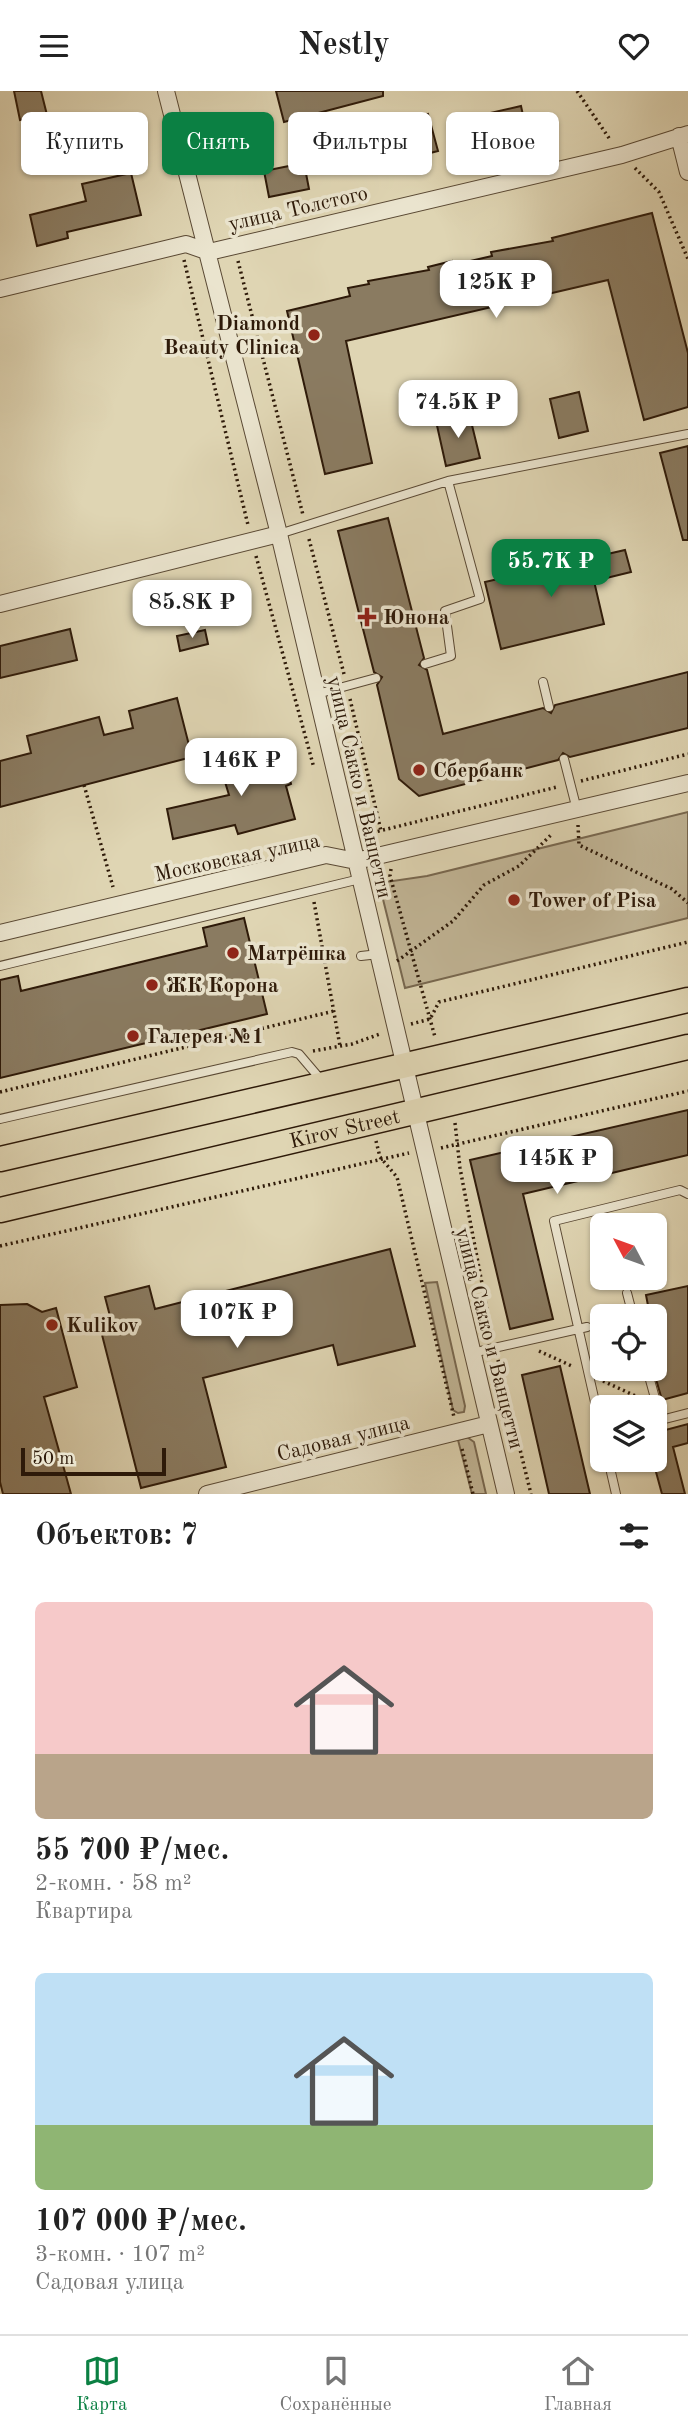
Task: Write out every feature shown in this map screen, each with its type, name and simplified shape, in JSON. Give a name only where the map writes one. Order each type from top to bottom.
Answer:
[{"type":"main road","points":[[0,1159],[688,1000]]},
{"type":"main road","name":"Kirov Street","points":[[0,1210],[372,1119],[688,1047]]},
{"type":"street","name":"улица Сакко и Ванцетти","points":[[166,91],[279,534],[506,1494]]},
{"type":"street","name":"улица Толстого","points":[[0,289],[180,245],[186,244],[209,252],[617,148],[684,135]]},
{"type":"street","points":[[684,135],[688,172]]},
{"type":"street","points":[[0,604],[279,534]]},
{"type":"street","name":"Московская улица","points":[[0,933],[326,855],[356,861],[688,783]]},
{"type":"street","name":"Садовая улица","points":[[207,1494],[489,1424]]},
{"type":"lane","points":[[279,534],[448,481],[688,434]]},
{"type":"lane","points":[[425,664],[451,656],[445,611],[480,599],[448,481]]},
{"type":"lane","points":[[317,694],[376,678]]},
{"type":"lane","points":[[543,682],[549,707]]},
{"type":"lane","points":[[564,759],[577,810]]},
{"type":"lane","points":[[0,966],[360,879]]},
{"type":"lane","points":[[361,956],[382,962]]},
{"type":"lane","points":[[0,1119],[292,1052],[299,1054],[324,1083]]},
{"type":"lane","points":[[595,1395],[583,1328],[554,1221],[680,1190],[688,1195]]},
{"type":"lane","points":[[627,1293],[630,1304]]},
{"type":"lane","points":[[472,1353],[583,1328]]},
{"type":"lane","points":[[650,1381],[661,1420],[688,1413]]},
{"type":"lane","points":[[611,1472],[616,1494]]},
{"type":"path","points":[[577,91],[617,148],[659,192],[688,259]]},
{"type":"path","points":[[598,145],[617,148]]},
{"type":"path","points":[[180,245],[252,540],[316,775]]},
{"type":"path","points":[[376,832],[688,754]]},
{"type":"path","points":[[84,785],[113,887],[101,890]]},
{"type":"path","points":[[577,810],[579,845],[672,888],[688,903]]},
{"type":"path","points":[[382,962],[411,951],[453,921],[484,885],[519,866],[577,810]]},
{"type":"path","points":[[390,876],[430,1019],[439,1002],[688,942]]},
{"type":"path","points":[[312,892],[340,1046]]},
{"type":"path","points":[[0,1091],[334,1011]]},
{"type":"path","points":[[352,1044],[360,1074]]},
{"type":"path","points":[[0,1246],[380,1157],[458,1146],[688,1091]]},
{"type":"path","points":[[372,1119],[380,1157],[397,1177],[472,1494]]},
{"type":"path","points":[[458,1146],[495,1349],[531,1494]]},
{"type":"shaded area","points":[[688,812],[688,918],[405,988],[379,883],[427,876]]},
{"type":"shaded area","points":[[437,1282],[465,1406],[464,1412],[453,1410],[425,1283]]},
{"type":"shaded area","points":[[467,1437],[474,1442],[486,1494],[472,1494],[458,1440]]},
{"type":"building","points":[[14,91],[41,91],[46,112],[21,112],[20,120]]},
{"type":"building","points":[[276,91],[383,91],[383,96],[322,112],[288,112],[288,121],[284,122]]},
{"type":"building","points":[[521,106],[522,112],[495,112]]},
{"type":"building","points":[[432,129],[438,151],[432,153]]},
{"type":"building","points":[[288,166],[288,175],[306,175],[309,189],[269,197],[265,175],[274,175],[274,169]]},
{"type":"building","points":[[131,175],[141,215],[67,232],[68,238],[37,246],[30,215],[86,201],[82,184]]},
{"type":"building","points":[[652,213],[688,353],[688,407],[644,420],[608,280],[346,341],[372,463],[325,474],[287,311],[350,296],[348,288],[369,284],[368,281],[429,270],[428,267],[452,261],[453,265],[492,256],[491,252],[553,241],[552,238]]},
{"type":"building","points":[[579,392],[588,431],[559,438],[550,399]]},
{"type":"building","points":[[469,413],[480,458],[446,466],[436,421]]},
{"type":"building","points":[[688,446],[688,540],[683,540],[660,453]]},
{"type":"building","points":[[388,518],[424,658],[419,665],[427,670],[443,734],[543,708],[551,713],[555,705],[688,672],[688,728],[570,757],[563,753],[558,760],[419,796],[399,779],[377,685],[382,677],[374,672],[338,531]]},
{"type":"building","points":[[625,550],[631,572],[594,581],[604,624],[501,649],[485,582]]},
{"type":"building","points":[[70,629],[77,660],[0,678],[0,646]]},
{"type":"building","points":[[205,630],[208,644],[180,651],[177,636]]},
{"type":"building","points":[[177,698],[192,757],[0,807],[0,761],[31,753],[27,736],[99,717],[104,735],[133,728],[129,711]]},
{"type":"building","points":[[281,746],[291,784],[286,786],[295,819],[238,834],[235,825],[173,839],[167,809],[229,795],[219,762]]},
{"type":"building","name":"ЖК Корона","points":[[244,918],[267,1014],[0,1078],[0,980],[18,976],[21,991],[207,946],[203,928]]},
{"type":"building","points":[[688,1110],[688,1155],[523,1194],[553,1319],[510,1329],[470,1160]]},
{"type":"building","points":[[390,1249],[415,1346],[338,1365],[333,1345],[203,1378],[226,1467],[141,1488],[99,1323],[111,1320],[105,1297],[149,1286],[155,1309]]},
{"type":"building","points":[[688,1286],[688,1393],[667,1399],[667,1395],[661,1395],[657,1381],[667,1381],[667,1304],[648,1304],[646,1295]]},
{"type":"building","points":[[27,1304],[42,1312],[56,1308],[77,1387],[44,1397],[71,1494],[3,1494],[0,1482],[0,1305]]},
{"type":"building","points":[[560,1366],[590,1494],[549,1494],[522,1375]]},
{"type":"building","points":[[688,1424],[688,1443],[673,1447],[685,1494],[662,1494],[656,1472],[667,1472],[667,1430]]},
{"type":"place","name":"Diamond Beauty Clinica","points":[[314,335]]},
{"type":"place","name":"Юнона","points":[[367,617]]},
{"type":"place","name":"Сбербанк","points":[[419,770]]},
{"type":"place","name":"Tower of Pisa","points":[[514,900]]},
{"type":"place","name":"Матрёшка","points":[[233,953]]},
{"type":"place","name":"ЖК Корона","points":[[152,985]]},
{"type":"place","name":"Галерея №1","points":[[133,1036]]},
{"type":"place","name":"Kulikov","points":[[52,1325]]}]
